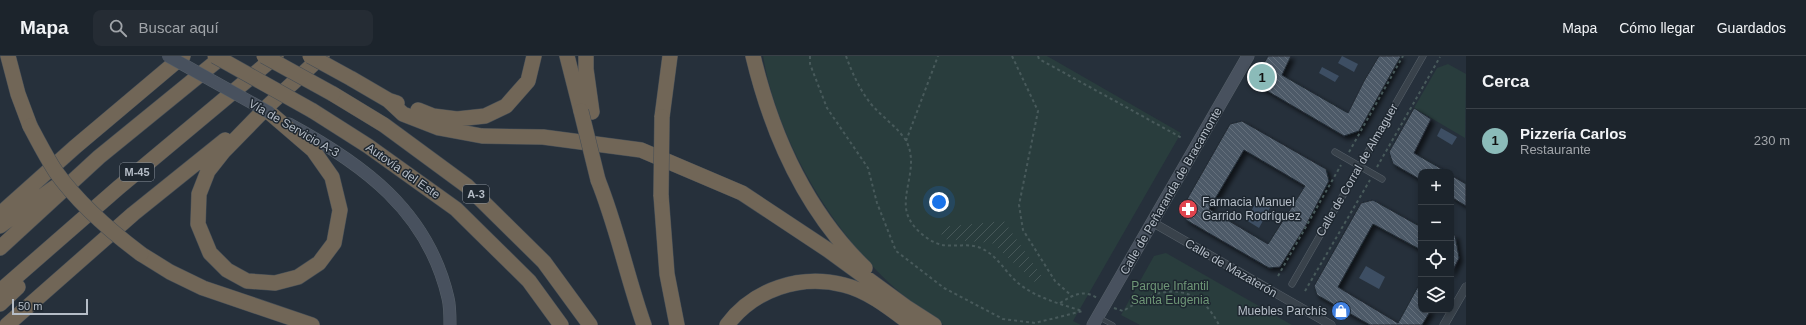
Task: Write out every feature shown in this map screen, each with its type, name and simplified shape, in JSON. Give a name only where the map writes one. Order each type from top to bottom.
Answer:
[{"type":"highway","points":[[8,56],[18,94],[30,126],[56,172],[99,220],[116,236],[140,254],[170,272],[203,288],[312,325]]},
{"type":"highway","points":[[0,214],[75,147],[184,56]]},
{"type":"highway","name":"Autovía del Este","points":[[214,56],[313,111],[368,146],[456,209],[529,281],[561,325]]},
{"type":"highway","name":"M-45","points":[[0,248],[99,158],[223,56]]},
{"type":"highway","name":"Autovía del Este","points":[[264,56],[333,94],[384,125],[467,186],[544,262],[590,325]]},
{"type":"highway","name":"M-45","points":[[0,291],[118,188],[276,56]]},
{"type":"highway","points":[[310,56],[388,100],[433,116],[457,119],[485,116],[506,106],[528,81],[534,56]]},
{"type":"highway","points":[[270,109],[317,155],[332,177],[340,210],[334,243],[319,263],[298,277],[275,283],[247,281],[227,270],[210,253],[198,224],[199,194],[208,171],[223,152],[270,109],[322,56]]},
{"type":"highway","points":[[567,56],[586,111],[618,245],[644,325]]},
{"type":"highway","points":[[586,56],[586,111]]},
{"type":"highway","points":[[670,56],[662,117],[661,195],[667,274],[676,325]]},
{"type":"highway","points":[[753,56],[762,92],[774,128],[798,180],[826,223],[855,258],[906,307]]},
{"type":"highway","points":[[388,100],[403,114],[439,128],[482,136],[543,137],[641,150],[742,193],[828,250],[906,307],[934,325]]},
{"type":"highway","points":[[7,325],[133,214],[270,109]]},
{"type":"highway","points":[[0,226],[99,158]]},
{"type":"highway","points":[[0,304],[118,188]]},
{"type":"highway","points":[[727,325],[735,314],[758,296],[784,285],[814,281],[845,285],[871,296],[912,325]]},
{"type":"main road","name":"Vía de Servicio A-3","points":[[168,56],[270,109],[328,145],[379,184],[410,216],[426,240],[439,268],[448,299],[450,325]]},
{"type":"main road","name":"Calle de Peñaranda de Bracamonte","points":[[1096,321],[1248,56]]},
{"type":"street","name":"Calle de Corral de Almaguer","points":[[1292,284],[1423,56]]},
{"type":"street","points":[[1335,152],[1382,179]]},
{"type":"street","name":"Calle de Mazaterón","points":[[1152,222],[1331,325]]},
{"type":"street","points":[[1444,325],[1466,287]]},
{"type":"lane","points":[[1096,321],[1113,325]]},
{"type":"path","points":[[810,56],[810,64],[826,108],[868,168],[877,203],[896,251],[944,288],[1003,319],[1035,323],[1083,311],[1045,299],[1018,283],[1000,261],[981,248],[962,245],[942,245],[928,239],[913,225],[908,215],[906,198],[911,176],[910,158],[906,141],[892,123],[872,105],[861,90],[846,56]]},
{"type":"path","points":[[906,141],[938,56]]},
{"type":"path","points":[[1012,56],[1038,111],[1019,205],[1023,230],[1055,281],[1072,296]]},
{"type":"path","points":[[1038,56],[1039,59],[1182,138]]},
{"type":"path","points":[[1278,276],[1404,56]]},
{"type":"path","points":[[1123,311],[1150,296],[1170,291],[1187,293],[1201,301],[1212,312],[1219,325]]},
{"type":"path","points":[[1060,303],[1072,296],[1084,292],[1092,295]]},
{"type":"green space","points":[[763,56],[1047,56],[1181,133],[1073,321],[1081,325],[944,325],[917,306],[890,283],[864,257],[840,227],[818,194],[799,160],[783,125],[771,90]]},
{"type":"green space","points":[[1448,64],[1466,74],[1465,138],[1414,108],[1437,68]]},
{"type":"green space","points":[[1004,221],[1043,278],[1036,283],[992,243],[942,239],[941,227]]},
{"type":"green space","name":"Parque Infantil Santa Eugenia","points":[[1166,253],[1292,325],[1140,325],[1121,315],[1154,256]]},
{"type":"water","points":[[1342,56],[1358,64],[1354,72],[1338,63]]},
{"type":"water","points":[[1322,67],[1339,76],[1335,82],[1319,73]]},
{"type":"water","points":[[1441,128],[1457,137],[1452,145],[1437,136]]},
{"type":"water","points":[[1258,199],[1271,206],[1259,228],[1246,220]]},
{"type":"water","points":[[1366,266],[1385,277],[1379,289],[1359,278]]},
{"type":"building","points":[[1268,56],[1291,56],[1282,75],[1348,113],[1364,81],[1379,56],[1401,56],[1359,131],[1344,136],[1262,88],[1257,76]]},
{"type":"building","points":[[1414,108],[1431,119],[1414,153],[1442,169],[1418,169],[1418,178],[1393,164],[1389,152]]},
{"type":"building","points":[[1242,121],[1326,169],[1329,181],[1305,227],[1280,267],[1269,268],[1186,220],[1182,208],[1230,124]],"holes":[[[1244,150],[1305,186],[1268,244],[1209,209]]]},
{"type":"building","points":[[1454,177],[1466,184],[1466,206],[1454,199]]},
{"type":"building","points":[[1373,200],[1418,225],[1418,248],[1373,224],[1338,287],[1398,323],[1418,286],[1418,313],[1429,313],[1422,325],[1370,325],[1317,295],[1314,286],[1361,203]]},
{"type":"building","points":[[1454,235],[1455,235],[1459,258],[1454,268]]},
{"type":"place","name":"Pizzería Carlos","points":[[1262,77]]},
{"type":"place","name":"Farmacia Manuel Garrido Rodríguez","points":[[1188,209]]},
{"type":"place","name":"Muebles Parchís","points":[[1341,311]]}]
